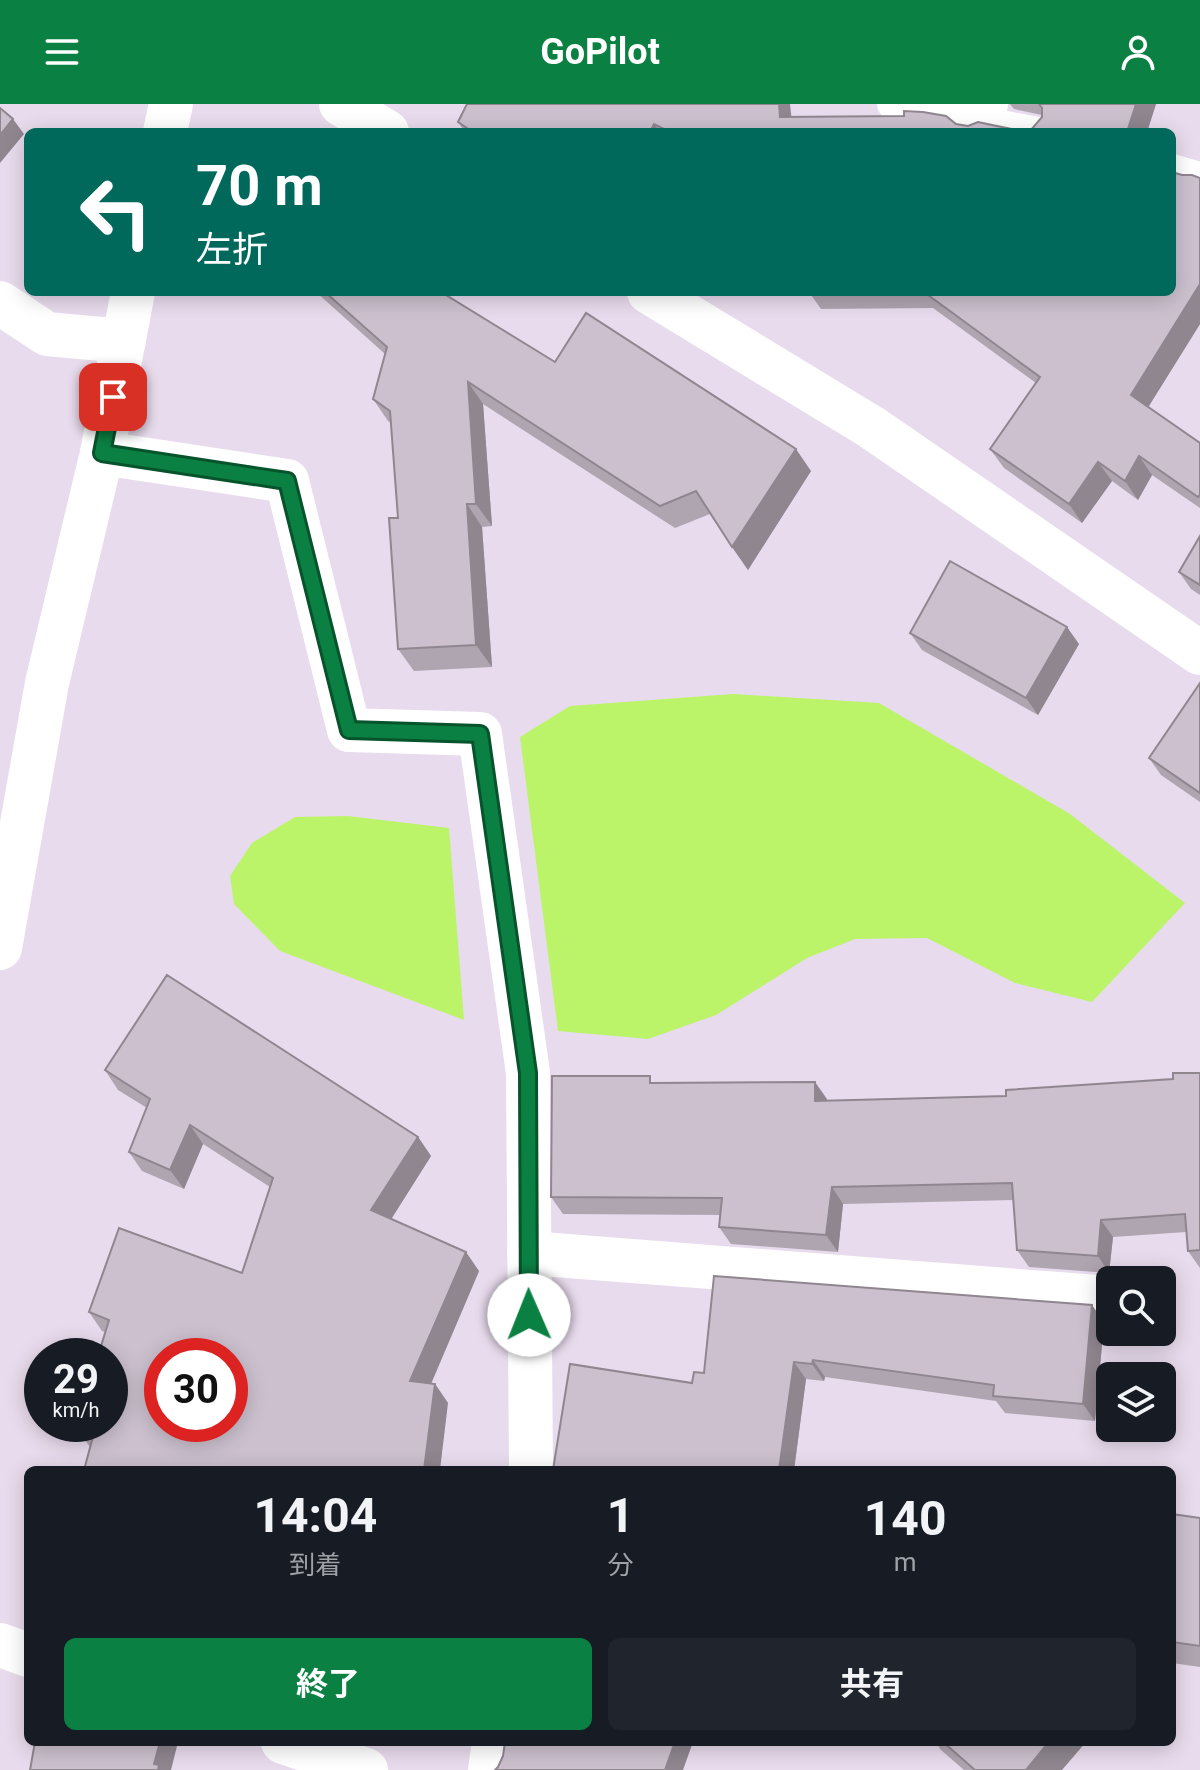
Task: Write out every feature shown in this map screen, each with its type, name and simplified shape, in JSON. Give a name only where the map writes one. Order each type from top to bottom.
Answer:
[{"type":"street","points":[[166,128],[171,104]]},
{"type":"street","points":[[341,104],[380,128]]},
{"type":"street","points":[[0,948],[47,683],[102,453],[132,296]]},
{"type":"street","points":[[656,296],[871,427],[1200,653]]},
{"type":"street","points":[[0,303],[47,334],[124,341]]},
{"type":"street","points":[[102,453],[287,481],[349,730],[480,734],[528,1073],[531,1466]]},
{"type":"street","points":[[529,1253],[1096,1297]]},
{"type":"street","points":[[0,1645],[24,1654]]},
{"type":"street","points":[[295,1746],[366,1770]]},
{"type":"street","points":[[490,1770],[493,1746]]},
{"type":"lane","points":[[892,104],[982,112],[1027,128]]},
{"type":"lane","points":[[1176,170],[1200,177]]},
{"type":"shaded area","points":[[733,694],[879,703],[1070,814],[1185,903],[1092,1002],[1015,983],[927,938],[855,939],[807,958],[716,1015],[648,1039],[558,1031],[520,737],[570,706]]},
{"type":"shaded area","points":[[348,816],[449,828],[464,1020],[280,951],[234,904],[230,876],[252,843],[295,817]]},
{"type":"building","points":[[467,104],[779,104],[780,117],[904,116],[904,111],[946,116],[956,124],[968,126],[978,122],[1007,128],[662,128],[654,124],[652,128],[467,128],[458,122]]},
{"type":"building","points":[[1039,104],[1136,104],[1128,128],[1033,128],[1042,117]]},
{"type":"building","points":[[0,108],[13,119],[0,135]]},
{"type":"building","points":[[1176,173],[1200,178],[1200,284],[1131,395],[1200,443],[1200,495],[1198,497],[1139,456],[1125,481],[1098,462],[1069,504],[990,449],[1040,377],[929,296],[1176,296]]},
{"type":"building","points":[[330,296],[448,296],[555,362],[586,313],[796,449],[732,547],[696,491],[660,506],[468,382],[476,504],[467,504],[476,645],[398,649],[389,518],[398,518],[390,411],[373,399],[387,347]]},
{"type":"building","points":[[1200,536],[1200,585],[1179,572]]},
{"type":"building","points":[[950,561],[1067,627],[1026,698],[910,633]]},
{"type":"building","points":[[1200,683],[1200,793],[1149,758]]},
{"type":"building","points":[[167,975],[418,1137],[371,1210],[466,1252],[410,1381],[435,1384],[425,1466],[85,1466],[92,1442],[128,1442],[128,1338],[104,1338],[109,1320],[89,1312],[119,1228],[242,1273],[273,1178],[190,1125],[170,1170],[129,1152],[150,1099],[105,1070]]},
{"type":"building","points":[[1173,1073],[1200,1073],[1200,1250],[1188,1251],[1185,1214],[1101,1220],[1098,1256],[1017,1250],[1012,1183],[832,1187],[826,1235],[719,1227],[722,1198],[551,1197],[552,1076],[650,1076],[650,1083],[815,1082],[815,1101],[1006,1096],[1006,1090],[1173,1079]]},
{"type":"building","points":[[714,1276],[1092,1305],[1083,1404],[993,1396],[994,1385],[813,1360],[812,1364],[794,1362],[780,1466],[554,1466],[570,1364],[692,1383],[694,1372],[704,1373]]},
{"type":"building","points":[[1176,1515],[1200,1518],[1200,1646],[1176,1643]]},
{"type":"building","points":[[34,1746],[159,1746],[154,1764],[159,1765],[158,1770],[30,1770]]},
{"type":"building","points":[[504,1746],[674,1746],[665,1770],[495,1770]]},
{"type":"building","points":[[948,1746],[1046,1746],[1026,1770],[975,1770]]},
{"type":"route","points":[[113,397],[102,453],[287,481],[349,730],[480,734],[528,1073],[529,1315]]}]
